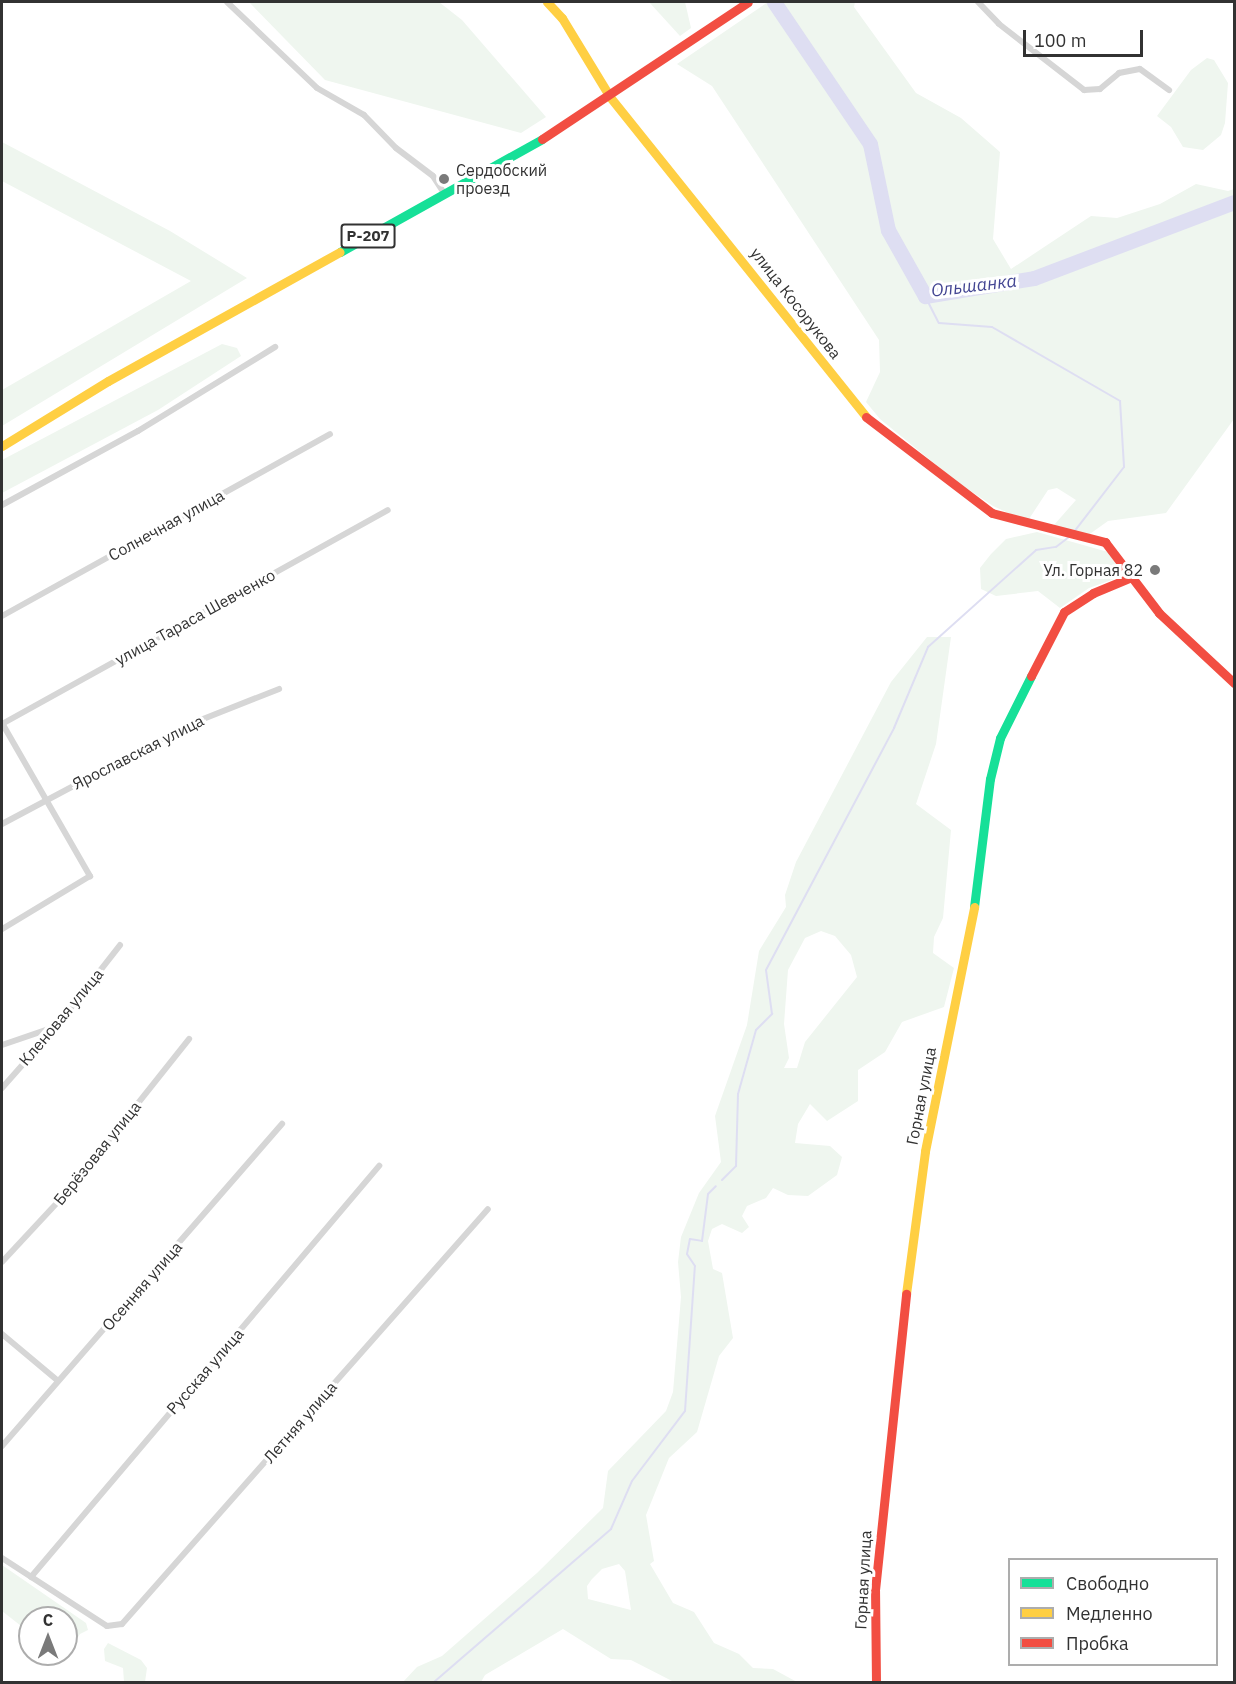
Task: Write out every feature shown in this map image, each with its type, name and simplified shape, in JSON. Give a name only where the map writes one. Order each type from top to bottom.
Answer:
[{"type":"street","points":[[227,2],[317,88],[364,115],[396,148],[433,176],[444,193]]},
{"type":"street","name":"улица Косорукова","points":[[547,2],[562,18],[610,97],[867,419],[992,513],[1038,527],[1105,542],[1134,576],[1159,613],[1234,683]]},
{"type":"street","name":"Р-207","points":[[2,446],[108,381],[444,193],[610,97],[748,2]]},
{"type":"street","points":[[978,2],[999,24],[1084,90],[1100,89],[1119,73],[1140,69],[1168,90]]},
{"type":"street","points":[[2,505],[138,431],[274,346]]},
{"type":"street","name":"Солнечная улица","points":[[2,616],[330,434]]},
{"type":"street","name":"улица Тараса Шевченко","points":[[2,724],[388,510]]},
{"type":"street","name":"Горная улица","points":[[876,1683],[875,1590],[900,1338],[925,1151],[973,914],[990,779],[1000,738],[1064,612],[1093,593],[1134,576]]},
{"type":"street","name":"Ярославская улица","points":[[2,824],[188,725],[279,688]]},
{"type":"street","points":[[2,724],[90,876],[2,929]]},
{"type":"street","name":"Кленовая улица","points":[[2,1088],[56,1027],[120,945]]},
{"type":"street","points":[[2,1045],[56,1027]]},
{"type":"street","name":"Берёзовая улица","points":[[2,1262],[69,1190],[189,1039]]},
{"type":"street","name":"Осенняя улица","points":[[2,1446],[57,1380],[113,1320],[282,1124]]},
{"type":"street","name":"Русская улица","points":[[31,1576],[380,1166]]},
{"type":"street","name":"Летняя улица","points":[[31,1576],[107,1626],[122,1624],[488,1209]]},
{"type":"street","points":[[2,1334],[57,1380]]},
{"type":"street","points":[[2,1558],[31,1576]]},
{"type":"shaded area","points":[[249,2],[439,2],[462,20],[546,117],[521,133],[325,80]]},
{"type":"shaded area","points":[[649,2],[685,2],[691,28],[680,36]]},
{"type":"shaded area","points":[[768,2],[855,2],[854,7],[916,93],[961,118],[1000,152],[993,239],[1011,269],[1091,216],[1117,218],[1160,204],[1196,184],[1228,191],[1234,189],[1234,419],[1166,513],[1108,521],[1087,536],[1054,525],[1076,500],[1057,488],[1048,490],[1029,519],[1013,515],[993,506],[956,481],[880,419],[866,402],[880,372],[879,340],[712,86],[677,64]]},
{"type":"shaded area","points":[[1207,58],[1214,60],[1228,83],[1225,123],[1221,135],[1203,150],[1183,147],[1171,127],[1157,116],[1191,70]]},
{"type":"shaded area","points":[[2,142],[170,231],[247,278],[2,426],[2,390],[191,281],[2,181]]},
{"type":"shaded area","points":[[222,344],[237,348],[241,356],[158,410],[2,493],[2,460]]},
{"type":"shaded area","points":[[1037,532],[1108,552],[1117,564],[1120,577],[1089,588],[1060,608],[1038,591],[996,596],[981,589],[980,568],[991,554],[1006,539]]},
{"type":"shaded area","points":[[927,637],[951,637],[936,744],[916,804],[951,830],[943,918],[934,937],[933,953],[954,968],[944,1007],[902,1022],[885,1052],[858,1070],[858,1101],[827,1121],[810,1104],[798,1124],[795,1143],[830,1146],[842,1157],[837,1175],[808,1196],[788,1195],[773,1188],[766,1198],[747,1206],[742,1216],[749,1227],[742,1233],[722,1224],[712,1229],[708,1241],[713,1269],[722,1273],[733,1338],[719,1356],[697,1432],[669,1458],[646,1515],[654,1561],[650,1564],[673,1603],[694,1612],[714,1643],[739,1654],[753,1668],[773,1669],[797,1682],[674,1682],[631,1660],[611,1659],[563,1629],[485,1675],[481,1682],[403,1682],[417,1667],[442,1656],[537,1573],[603,1508],[608,1471],[666,1411],[673,1392],[681,1297],[678,1262],[681,1237],[699,1193],[721,1162],[715,1116],[747,1025],[759,951],[786,907],[785,895],[796,862],[891,682]],"holes":[[[821,931],[835,936],[851,955],[857,977],[805,1042],[797,1068],[784,1068],[789,1058],[784,1024],[788,970],[805,938]],[[619,1564],[625,1571],[631,1610],[588,1599],[587,1586],[592,1579],[602,1569]]]},
{"type":"shaded area","points":[[2,1565],[61,1606],[18,1606],[18,1624],[2,1611]]},
{"type":"shaded area","points":[[78,1617],[86,1623],[88,1630],[78,1637]]},
{"type":"shaded area","points":[[108,1643],[141,1660],[147,1668],[145,1682],[124,1682],[123,1668],[105,1661],[104,1649]]},
{"type":"waterway","name":"Ольшанка","points":[[774,2],[870,144],[888,230],[925,296],[1034,278],[1234,202]]},
{"type":"waterway","points":[[925,296],[939,323],[992,327],[1120,401],[1124,467],[1074,532]]},
{"type":"waterway","points":[[722,1180],[736,1166],[738,1094],[756,1030],[772,1014],[766,970],[894,728],[928,647],[1036,550],[1056,547],[1070,536]]},
{"type":"waterway","points":[[434,1682],[611,1529],[632,1481],[685,1411],[695,1266],[687,1254],[690,1239],[702,1241],[708,1194],[716,1186]]},
{"type":"traffic: fast","points":[[340,252],[542,139]]},
{"type":"traffic: fast","points":[[974,907],[990,779],[1000,738],[1031,676]]},
{"type":"traffic: slow","points":[[547,2],[562,18],[610,97],[866,417]]},
{"type":"traffic: slow","points":[[2,446],[108,381],[340,252]]},
{"type":"traffic: slow","points":[[906,1294],[925,1151],[974,907]]},
{"type":"traffic: jam","points":[[542,139],[748,2]]},
{"type":"traffic: jam","points":[[866,417],[992,513],[1105,542],[1159,613],[1234,683]]},
{"type":"traffic: jam","points":[[1031,676],[1064,612],[1093,593],[1134,576]]},
{"type":"traffic: jam","points":[[876,1682],[875,1590],[906,1294]]},
{"type":"place","name":"Сердобский проезд","points":[[444,179]]},
{"type":"place","name":"Ул. Горная 82","points":[[1155,570]]}]
